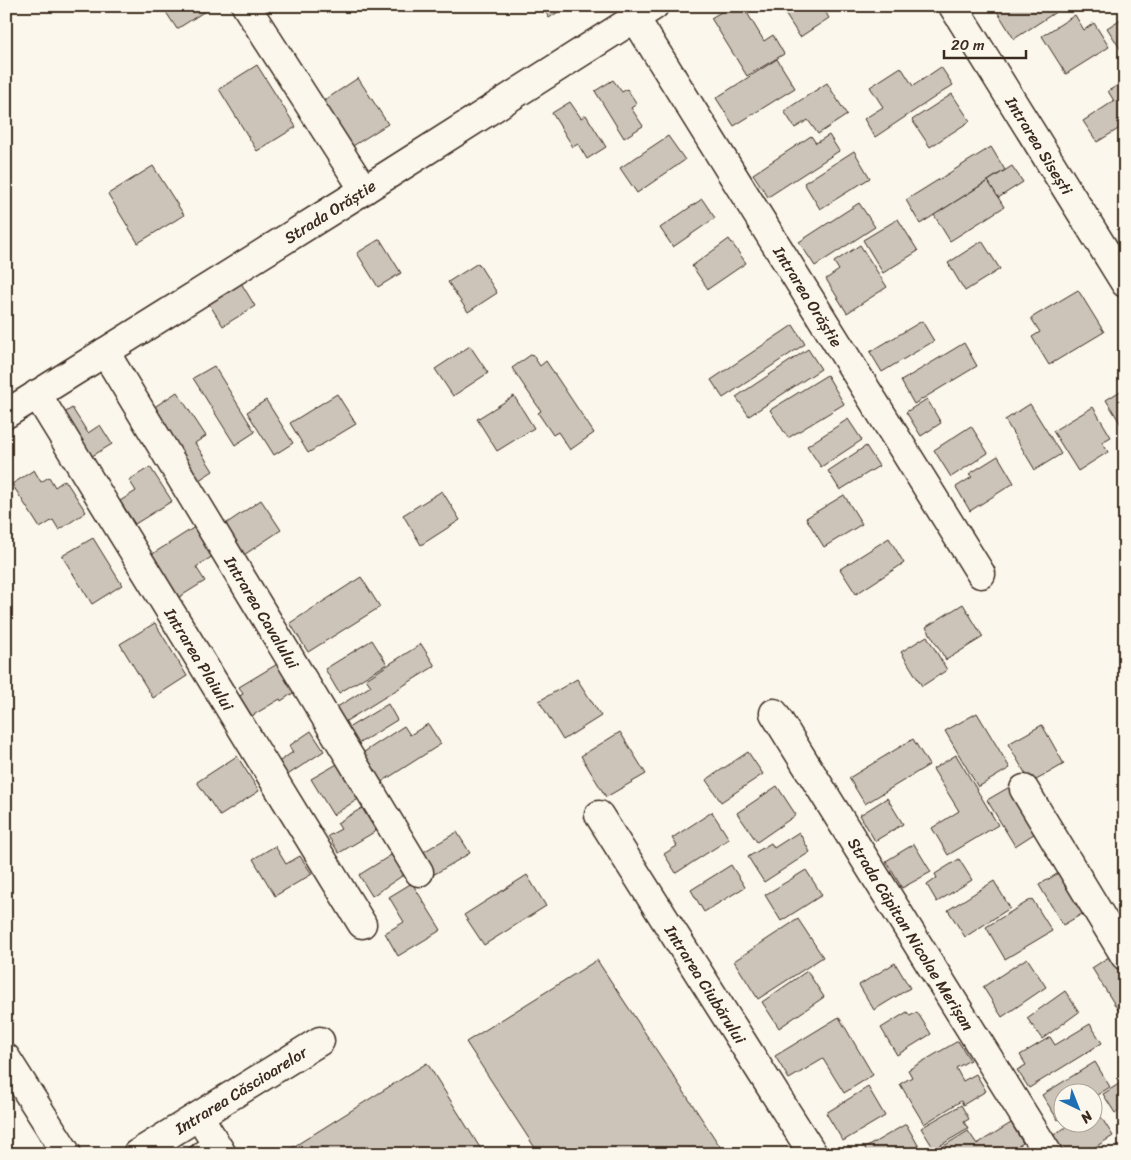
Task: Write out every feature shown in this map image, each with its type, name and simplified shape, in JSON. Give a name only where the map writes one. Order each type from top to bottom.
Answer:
[{"type":"street","points":[[246,6],[364,190]]},
{"type":"street","name":"Intrarea Sisești","points":[[953,6],[1125,284]]},
{"type":"street","name":"Strada Orăștie","points":[[6,414],[645,12]]},
{"type":"street","name":"Intrarea Orăștie","points":[[645,12],[981,574]]},
{"type":"street","name":"Intrarea Cavalului","points":[[105,352],[419,872]]},
{"type":"street","name":"Intrarea Plaiului","points":[[37,394],[362,924]]},
{"type":"street","name":"Strada Căpitan Nicolae Merișan","points":[[774,714],[1048,1154]]},
{"type":"street","points":[[1024,789],[1125,956]]},
{"type":"street","name":"Intrarea Ciubărului","points":[[599,815],[812,1154]]},
{"type":"street","name":"Intrarea Căscioarelor","points":[[137,1154],[320,1041]]},
{"type":"street","points":[[6,1058],[67,1154]]},
{"type":"street","points":[[199,1116],[210,1149]]},
{"type":"building","points":[[162,6],[213,6],[177,29]]},
{"type":"building","points":[[542,6],[567,6],[549,18]]},
{"type":"building","points":[[731,6],[743,6],[764,41],[773,35],[784,54],[747,76],[711,18]]},
{"type":"building","points":[[780,6],[822,6],[829,18],[800,37]]},
{"type":"building","points":[[997,6],[1065,6],[1014,39],[995,8]]},
{"type":"building","points":[[1075,15],[1084,30],[1094,23],[1109,47],[1066,74],[1042,36]]},
{"type":"building","points":[[1124,17],[1125,19],[1125,56],[1107,28]]},
{"type":"building","points":[[777,59],[795,88],[734,126],[716,98]]},
{"type":"building","points":[[257,65],[296,127],[257,151],[219,89]]},
{"type":"building","points":[[901,67],[913,86],[941,67],[953,85],[875,137],[864,119],[883,107],[870,87]]},
{"type":"building","points":[[358,78],[388,124],[348,149],[319,104]]},
{"type":"building","points":[[613,80],[622,92],[627,89],[637,104],[631,108],[643,126],[624,138],[595,91]]},
{"type":"building","points":[[1125,81],[1125,125],[1097,142],[1083,121],[1114,101],[1108,91]]},
{"type":"building","points":[[827,83],[847,115],[818,134],[808,120],[795,128],[784,111]]},
{"type":"building","points":[[952,94],[970,121],[930,147],[912,120]]},
{"type":"building","points":[[570,102],[581,118],[586,115],[606,147],[587,159],[578,144],[573,147],[552,113]]},
{"type":"building","points":[[829,135],[839,151],[768,197],[753,174],[811,136],[816,143]]},
{"type":"building","points":[[668,136],[685,160],[637,193],[620,168]]},
{"type":"building","points":[[991,147],[1005,170],[920,224],[906,200]]},
{"type":"building","points":[[854,151],[870,178],[820,209],[804,183]]},
{"type":"building","points":[[153,166],[184,215],[138,243],[108,194]]},
{"type":"building","points":[[1012,166],[1023,182],[998,198],[988,181]]},
{"type":"building","points":[[988,181],[1004,207],[950,241],[934,215]]},
{"type":"building","points":[[702,199],[715,218],[673,247],[660,228]]},
{"type":"building","points":[[859,203],[875,227],[815,266],[799,242]]},
{"type":"building","points":[[898,219],[918,251],[883,273],[863,240]]},
{"type":"building","points":[[380,239],[401,273],[378,287],[357,253]]},
{"type":"building","points":[[729,239],[746,263],[708,289],[692,266]]},
{"type":"building","points":[[982,241],[1000,269],[965,291],[948,263]]},
{"type":"building","points":[[860,245],[887,287],[847,313],[826,279],[839,270],[834,262]]},
{"type":"building","points":[[478,263],[497,293],[468,312],[448,282]]},
{"type":"building","points":[[238,278],[255,306],[223,326],[206,299]]},
{"type":"building","points":[[1078,290],[1104,332],[1049,365],[1032,337],[1040,332],[1031,318]]},
{"type":"building","points":[[922,321],[934,341],[882,372],[870,352]]},
{"type":"building","points":[[793,325],[805,344],[723,398],[711,380]]},
{"type":"building","points":[[964,343],[977,366],[914,404],[901,381]]},
{"type":"building","points":[[470,346],[488,373],[453,396],[435,369]]},
{"type":"building","points":[[808,349],[821,369],[749,416],[736,397]]},
{"type":"building","points":[[532,354],[540,366],[546,361],[594,433],[570,450],[558,432],[553,435],[538,413],[541,411],[512,368]]},
{"type":"building","points":[[214,366],[255,432],[235,445],[193,378]]},
{"type":"building","points":[[827,375],[844,404],[788,438],[770,410]]},
{"type":"building","points":[[1125,388],[1125,424],[1122,426],[1106,400]]},
{"type":"building","points":[[177,392],[206,436],[195,443],[213,471],[193,484],[147,412]]},
{"type":"building","points":[[337,394],[356,424],[308,453],[290,423]]},
{"type":"building","points":[[514,396],[534,428],[497,451],[477,419]]},
{"type":"building","points":[[927,399],[941,423],[921,436],[906,412]]},
{"type":"building","points":[[266,400],[293,443],[274,455],[247,412]]},
{"type":"building","points":[[1030,404],[1061,454],[1035,470],[1005,420]]},
{"type":"building","points":[[1093,407],[1111,437],[1102,442],[1108,452],[1078,471],[1053,431]]},
{"type":"building","points":[[72,408],[88,433],[100,425],[112,444],[84,461],[57,418]]},
{"type":"building","points":[[848,419],[862,440],[821,467],[807,446]]},
{"type":"building","points":[[971,426],[988,453],[951,477],[934,450]]},
{"type":"building","points":[[866,446],[879,466],[840,490],[828,471]]},
{"type":"building","points":[[998,456],[1014,483],[970,511],[956,487],[972,477],[969,474]]},
{"type":"building","points":[[1125,456],[1125,470],[1119,460]]},
{"type":"building","points":[[150,467],[172,501],[135,524],[120,501],[136,491],[129,480]]},
{"type":"building","points":[[34,470],[41,482],[49,477],[55,487],[65,480],[86,512],[59,530],[53,520],[40,528],[12,484]]},
{"type":"building","points":[[442,491],[460,520],[421,545],[403,515]]},
{"type":"building","points":[[844,495],[862,524],[824,547],[806,518]]},
{"type":"building","points":[[261,500],[281,530],[241,557],[221,527]]},
{"type":"building","points":[[198,525],[216,554],[196,567],[205,581],[173,601],[146,558]]},
{"type":"building","points":[[93,538],[122,585],[92,604],[62,556]]},
{"type":"building","points":[[889,538],[904,563],[856,594],[840,569]]},
{"type":"building","points":[[361,577],[380,607],[308,652],[290,623]]},
{"type":"building","points":[[963,604],[983,637],[946,660],[926,627]]},
{"type":"building","points":[[155,623],[187,676],[153,698],[120,644]]},
{"type":"building","points":[[927,636],[947,670],[922,686],[901,652]]},
{"type":"building","points":[[372,640],[387,664],[339,693],[325,669]]},
{"type":"building","points":[[421,644],[435,666],[343,723],[334,709],[371,686],[366,679]]},
{"type":"building","points":[[279,663],[296,691],[250,717],[238,697],[243,694],[239,687]]},
{"type":"building","points":[[577,679],[601,716],[563,740],[539,701]]},
{"type":"building","points":[[388,704],[397,720],[358,744],[348,728]]},
{"type":"building","points":[[977,713],[1010,768],[978,787],[945,731]]},
{"type":"building","points":[[428,724],[441,744],[380,783],[361,754],[404,726],[410,735]]},
{"type":"building","points":[[1042,725],[1064,764],[1031,783],[1008,744]]},
{"type":"building","points":[[311,731],[324,751],[286,776],[277,763],[293,752],[289,746]]},
{"type":"building","points":[[620,732],[646,774],[606,797],[581,756]]},
{"type":"building","points":[[913,739],[929,765],[865,804],[849,778]]},
{"type":"building","points":[[748,752],[763,774],[721,802],[706,780]]},
{"type":"building","points":[[956,755],[998,825],[948,855],[932,828],[959,811],[933,769]]},
{"type":"building","points":[[237,756],[259,791],[220,816],[197,782]]},
{"type":"building","points":[[339,763],[360,798],[333,815],[311,779]]},
{"type":"building","points":[[1013,785],[1040,830],[1015,846],[987,800]]},
{"type":"building","points":[[777,786],[796,815],[757,842],[737,813]]},
{"type":"building","points":[[887,798],[903,824],[875,841],[860,815]]},
{"type":"building","points":[[362,808],[376,831],[339,853],[328,836],[341,829],[337,823]]},
{"type":"building","points":[[712,812],[729,839],[676,873],[664,854],[677,846],[672,838]]},
{"type":"building","points":[[457,832],[470,853],[428,878],[415,857]]},
{"type":"building","points":[[799,832],[810,852],[764,882],[748,857],[771,843],[774,848]]},
{"type":"building","points":[[914,844],[931,872],[902,888],[886,861]]},
{"type":"building","points":[[275,846],[286,864],[300,856],[312,874],[275,896],[253,859]]},
{"type":"building","points":[[396,852],[408,872],[372,896],[359,875]]},
{"type":"building","points":[[959,859],[972,880],[937,902],[927,885],[937,878],[935,874]]},
{"type":"building","points":[[731,865],[745,887],[704,912],[691,890]]},
{"type":"building","points":[[1065,869],[1089,910],[1063,925],[1039,885]]},
{"type":"building","points":[[806,870],[822,895],[781,921],[765,895]]},
{"type":"building","points":[[527,875],[546,906],[484,945],[464,915]]},
{"type":"building","points":[[994,881],[1010,908],[965,937],[948,910]]},
{"type":"building","points":[[412,883],[441,930],[398,956],[385,933],[404,922],[389,897]]},
{"type":"building","points":[[1032,899],[1052,931],[1005,959],[986,927]]},
{"type":"building","points":[[798,919],[823,957],[758,999],[734,961]]},
{"type":"building","points":[[1115,953],[1125,969],[1125,1021],[1092,968]]},
{"type":"building","points":[[1027,958],[1046,987],[1002,1017],[983,987]]},
{"type":"building","points":[[597,960],[725,1154],[539,1154],[466,1042]]},
{"type":"building","points":[[895,963],[910,988],[874,1010],[859,985]]},
{"type":"building","points":[[807,971],[824,997],[779,1028],[762,1002]]},
{"type":"building","points":[[1065,991],[1079,1012],[1042,1039],[1027,1018]]},
{"type":"building","points":[[907,1012],[910,1016],[917,1012],[931,1034],[897,1055],[881,1028]]},
{"type":"building","points":[[839,1017],[873,1075],[844,1093],[823,1059],[789,1079],[775,1056]]},
{"type":"building","points":[[1090,1024],[1102,1043],[1029,1088],[1017,1070],[1026,1065],[1020,1055],[1050,1037],[1055,1045]]},
{"type":"building","points":[[958,1041],[970,1060],[956,1068],[963,1081],[976,1074],[986,1091],[963,1105],[961,1101],[924,1124],[900,1084],[912,1077],[908,1070]]},
{"type":"building","points":[[1095,1062],[1110,1087],[1104,1091],[1104,1082],[1063,1082]]},
{"type":"building","points":[[427,1063],[484,1154],[282,1154]]},
{"type":"building","points":[[1125,1080],[1125,1107],[1115,1113],[1104,1093]]},
{"type":"building","points":[[868,1087],[885,1116],[843,1141],[826,1113]]},
{"type":"building","points":[[1054,1088],[1054,1114],[1042,1095]]},
{"type":"building","points":[[961,1105],[969,1119],[964,1122],[968,1129],[934,1149],[921,1128]]},
{"type":"building","points":[[1104,1122],[1113,1136],[1084,1154],[1063,1154],[1052,1136],[1058,1132],[1104,1132]]},
{"type":"building","points":[[1011,1123],[1023,1143],[1006,1154],[942,1154],[939,1149],[968,1131],[977,1144]]},
{"type":"building","points":[[906,1124],[923,1154],[868,1154],[865,1148]]}]
